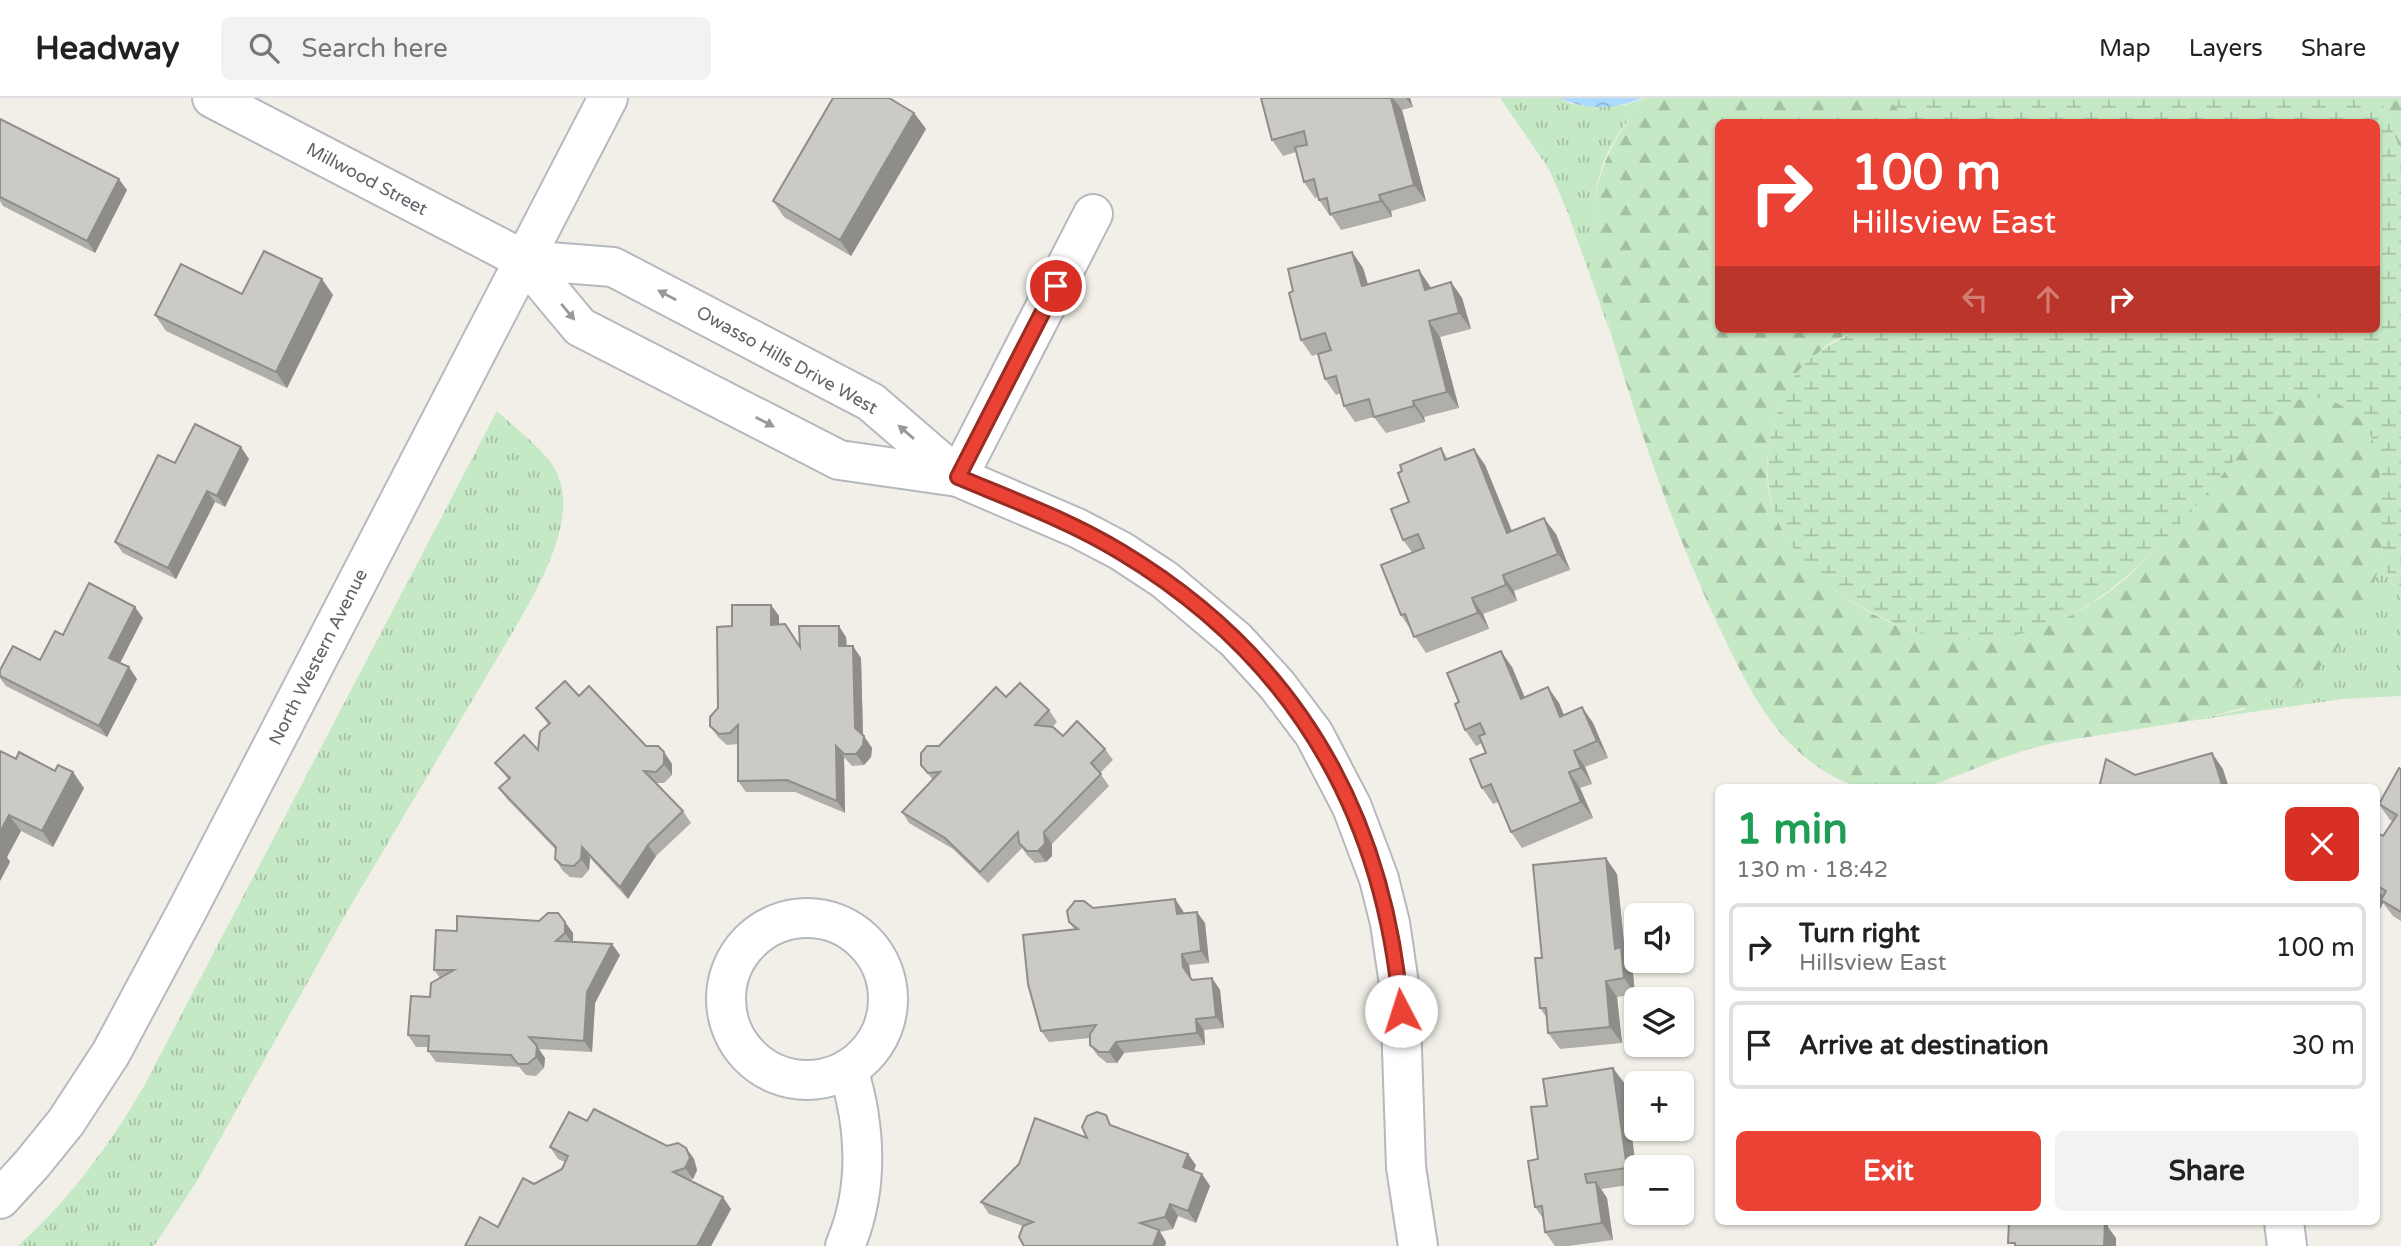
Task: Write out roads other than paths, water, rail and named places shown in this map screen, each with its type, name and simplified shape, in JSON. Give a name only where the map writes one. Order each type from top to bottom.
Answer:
[{"type":"street","name":"Millwood Street","points":[[212,98],[524,260]]},
{"type":"street","name":"North Western Avenue","points":[[0,1199],[33,1164],[66,1122],[111,1053],[608,98]]},
{"type":"street","points":[[958,477],[1093,214]]},
{"type":"street","name":"Owasso Hills Drive West","points":[[524,260],[613,267],[871,402],[958,477]]},
{"type":"street","points":[[524,260],[580,327],[839,460],[958,477],[1099,539],[1165,580],[1243,647],[1277,685],[1314,734],[1352,807],[1379,879],[1397,968],[1403,1030],[1407,1177],[1418,1246]]},
{"type":"street","points":[[793,919],[831,921],[863,940],[875,954],[884,972],[888,990],[884,1027],[863,1058],[848,1069],[814,1081],[797,1080],[764,1068],[738,1044],[726,1011],[725,993],[735,960],[758,933],[793,919]]},
{"type":"street","points":[[845,1246],[856,1209],[862,1159],[861,1121],[848,1069]]},
{"type":"street","points":[[2284,1225],[2287,1246]]},
{"type":"water","points":[[1559,98],[1642,98],[1621,105],[1600,107],[1580,105]]}]
